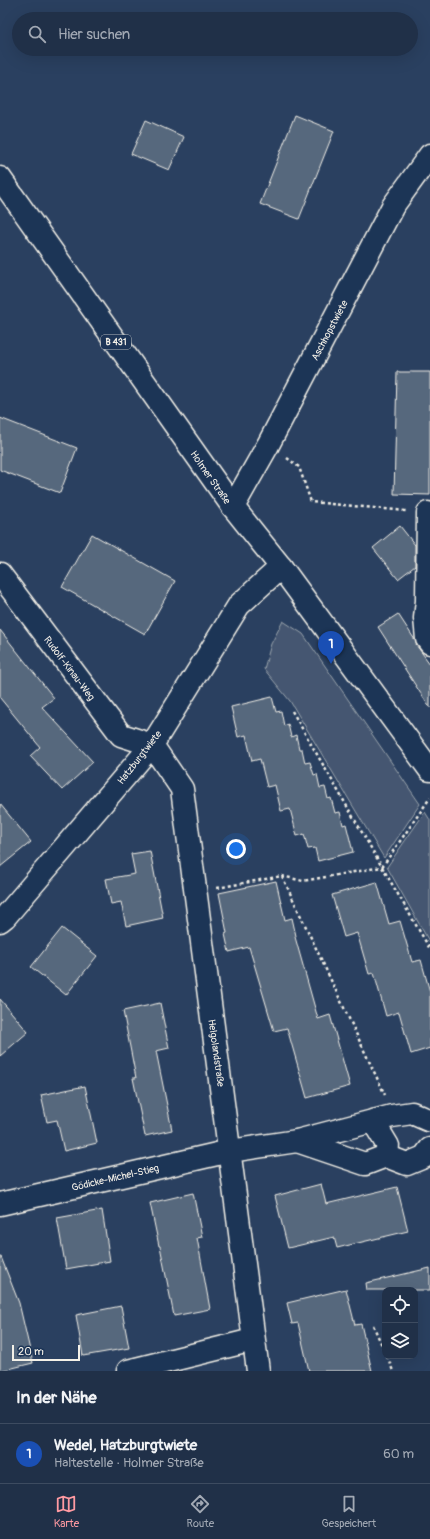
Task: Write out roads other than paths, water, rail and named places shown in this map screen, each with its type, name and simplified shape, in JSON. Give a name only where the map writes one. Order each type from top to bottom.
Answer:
[{"type":"street","name":"Aschhopstwiete","points":[[233,507],[268,445],[393,206],[430,155]]},
{"type":"street","name":"Holmer Straße","points":[[0,178],[233,507],[281,567],[428,764]]},
{"type":"street","points":[[428,513],[428,601],[425,618],[427,639],[430,643]]},
{"type":"street","name":"Hatzburgtwiete","points":[[0,921],[152,745],[239,605],[281,567]]},
{"type":"street","name":"Rudolf-Kinau-Weg","points":[[0,574],[120,736],[152,745]]},
{"type":"street","name":"Helgolandstraße","points":[[152,745],[182,788],[258,1371]]},
{"type":"street","name":"Gödicke-Michel-Stieg","points":[[0,1204],[230,1151],[296,1141],[383,1118],[412,1113],[428,1120]]},
{"type":"street","points":[[383,1118],[388,1146],[386,1156]]},
{"type":"street","points":[[296,1141],[365,1164],[386,1156],[407,1164],[424,1157],[430,1149]]},
{"type":"street","points":[[128,1371],[253,1340]]},
{"type":"place","name":"Wedel, Hatzburgtwiete","points":[[331,664]]}]
